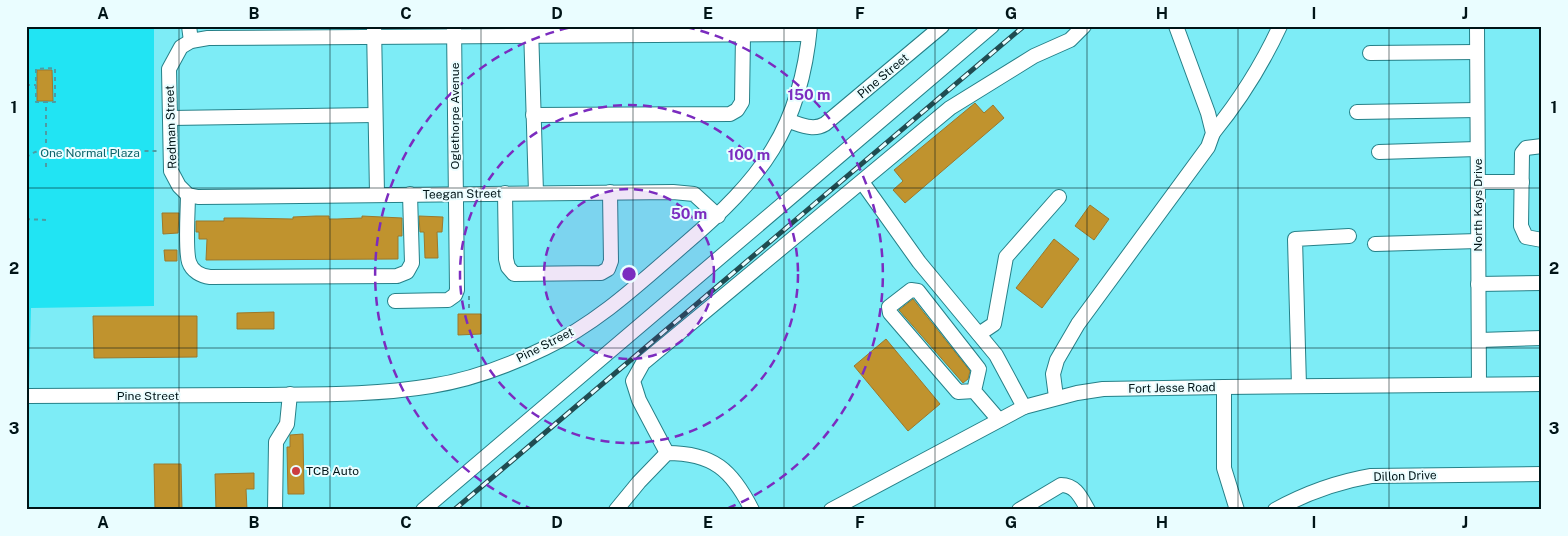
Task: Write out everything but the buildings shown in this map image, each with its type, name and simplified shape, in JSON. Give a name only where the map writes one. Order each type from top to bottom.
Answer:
[{"type":"street","points":[[189,26],[186,44],[208,38],[374,32],[531,31],[743,35],[760,30],[810,30],[801,86],[789,120]]},
{"type":"street","name":"Pine Street","points":[[26,396],[375,392],[434,386],[514,362],[548,346],[608,309],[718,216],[739,196],[762,167],[789,120],[812,128],[818,128],[825,124],[942,26]]},
{"type":"street","points":[[423,510],[992,26]]},
{"type":"street","points":[[667,453],[639,400],[633,381],[643,363],[950,108],[1034,56],[1070,40],[1084,26]]},
{"type":"street","points":[[1176,26],[1199,86],[1213,133]]},
{"type":"street","points":[[1056,397],[1054,374],[1057,360],[1078,324],[1208,147],[1213,133],[1235,106],[1267,54],[1280,26]]},
{"type":"street","name":"North Kays Drive","points":[[1476,26],[1479,384]]},
{"type":"street","points":[[531,31],[536,193]]},
{"type":"street","points":[[374,32],[377,194]]},
{"type":"street","name":"Oglethorpe Avenue","points":[[396,301],[445,300],[455,295],[458,285],[454,32]]},
{"type":"street","points":[[533,115],[730,114],[737,110],[742,102],[743,35]]},
{"type":"street","name":"Redman Street","points":[[186,44],[169,69],[171,171],[179,186],[193,196]]},
{"type":"street","points":[[1370,53],[1476,52]]},
{"type":"street","points":[[1357,112],[1477,110]]},
{"type":"street","points":[[170,118],[375,115]]},
{"type":"street","points":[[1542,146],[1526,148],[1522,153],[1523,234],[1526,238],[1542,240]]},
{"type":"street","points":[[1379,152],[1477,149]]},
{"type":"street","points":[[862,182],[919,262],[996,355],[1024,407]]},
{"type":"street","points":[[1478,182],[1522,182]]},
{"type":"street","points":[[505,193],[506,259],[508,267],[514,274],[601,273],[608,269],[611,261],[610,192]]},
{"type":"street","name":"Teegan Street","points":[[193,196],[610,192],[694,194],[718,216]]},
{"type":"street","points":[[193,196],[189,262],[203,276],[397,276],[407,272],[412,263],[410,194]]},
{"type":"street","points":[[979,334],[994,324],[1006,257],[1059,197]]},
{"type":"street","points":[[1298,386],[1295,239],[1349,236]]},
{"type":"street","points":[[1375,244],[1478,240]]},
{"type":"street","points":[[1478,284],[1542,283]]},
{"type":"street","points":[[911,290],[918,291],[979,368],[974,391],[958,392],[890,313],[889,307],[911,290]]},
{"type":"street","points":[[1479,340],[1542,338]]},
{"type":"street","name":"Fort Jesse Road","points":[[831,510],[1024,407],[1056,397],[1103,389],[1542,384]]},
{"type":"street","points":[[1224,387],[1224,468],[1237,510]]},
{"type":"street","points":[[974,391],[999,420]]},
{"type":"street","points":[[275,510],[276,442],[288,424],[290,394]]},
{"type":"street","points":[[616,510],[638,482],[667,453],[688,453],[718,464],[744,494],[752,510]]},
{"type":"street","name":"Dillon Drive","points":[[1275,510],[1317,489],[1346,480],[1371,476],[1542,474]]},
{"type":"street","points":[[1019,510],[1053,488],[1068,486],[1078,493],[1088,510]]},
{"type":"path","points":[[36,68],[56,68],[55,102],[46,102],[36,102],[36,68]]},
{"type":"path","points":[[26,85],[36,85]]},
{"type":"path","points":[[46,102],[46,167]]},
{"type":"path","points":[[26,157],[35,152],[46,150],[171,150]]},
{"type":"path","points":[[26,219],[46,220]]},
{"type":"green space","name":"One Normal Plaza","points":[[26,26],[154,26],[154,306],[31,308],[29,385],[26,385]]},
{"type":"railway","points":[[454,510],[1024,26]]},
{"type":"place","name":"TCB Auto","points":[[296,471]]}]
